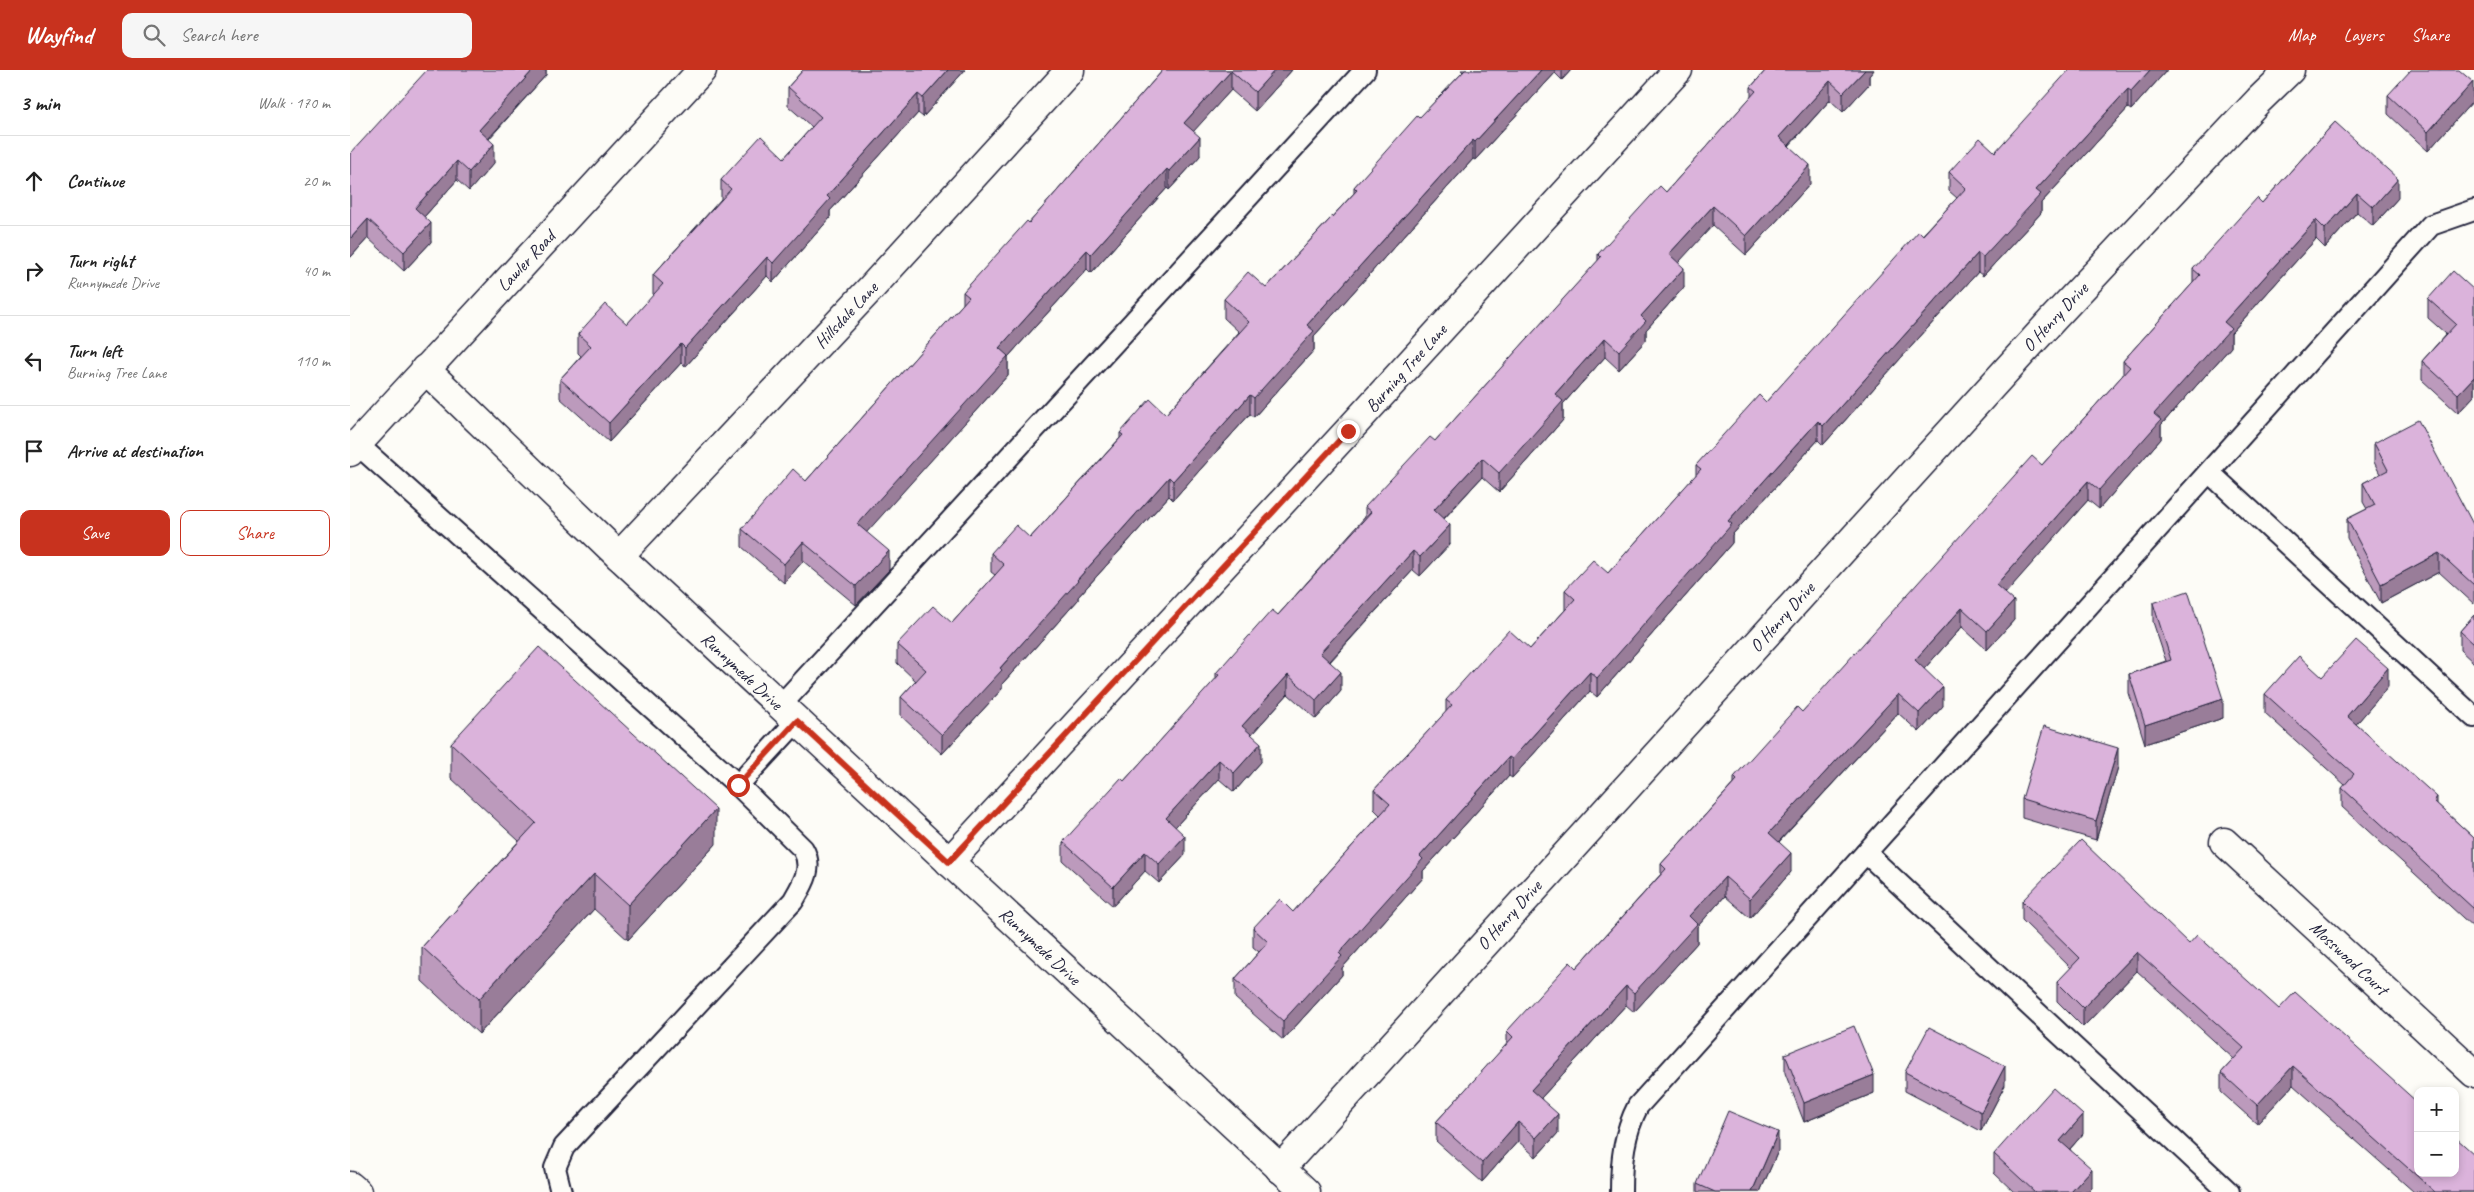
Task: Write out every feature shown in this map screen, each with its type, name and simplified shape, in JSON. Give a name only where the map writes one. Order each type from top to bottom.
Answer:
[{"type":"street","name":"Lawler Road","points":[[354,448],[702,70]]},
{"type":"street","name":"Hillsdale Lane","points":[[619,556],[872,287],[1070,70]]},
{"type":"street","name":"Burning Tree Lane","points":[[949,862],[1348,431],[1678,70]]},
{"type":"street","name":"O Henry Drive","points":[[1280,1169],[2053,319],[2259,100],[2290,70]]},
{"type":"street","name":"Runnymede Drive","points":[[425,369],[619,556],[1306,1192]]},
{"type":"street","name":"Mosswood Court","points":[[2224,842],[2474,1073]]},
{"type":"street","points":[[350,1186],[357,1192]]},
{"type":"lane","points":[[738,785],[789,714],[1365,70]]},
{"type":"lane","points":[[1621,1192],[1621,1162],[1630,1123],[1638,1106],[2210,473],[2431,225],[2474,210]]},
{"type":"lane","points":[[354,448],[738,785],[803,849],[808,858],[809,867],[805,882],[792,901],[564,1146],[555,1168],[560,1192]]},
{"type":"lane","points":[[2210,473],[2474,717]]},
{"type":"lane","points":[[1866,853],[2229,1192]]},
{"type":"building","points":[[427,70],[533,70],[479,130],[494,144],[469,172],[457,161],[415,208],[431,223],[404,252],[368,219],[350,239],[350,154]]},
{"type":"building","points":[[803,70],[948,70],[923,98],[918,94],[827,196],[830,199],[773,263],[767,257],[685,348],[681,344],[609,423],[560,379],[591,346],[578,334],[605,304],[627,324],[663,284],[653,275],[731,189],[721,180],[761,136],[784,158],[821,117],[788,87]]},
{"type":"building","points":[[1163,70],[1275,70],[1255,92],[1231,71],[1184,123],[1200,137],[1169,171],[1167,169],[1091,254],[1087,250],[999,348],[1008,356],[857,524],[889,551],[856,586],[803,542],[784,564],[742,529],[793,469],[806,481],[969,297],[963,292],[1027,221],[1029,223]]},
{"type":"building","points":[[1465,70],[1541,70],[1475,142],[1473,140],[1307,325],[1314,331],[1254,398],[1250,395],[1173,481],[1169,477],[1000,668],[1002,670],[942,735],[901,697],[926,670],[897,644],[933,606],[952,623],[1004,565],[991,553],[1016,525],[1030,538],[1123,435],[1120,433],[1150,399],[1166,414],[1249,322],[1224,299],[1248,272],[1266,288],[1357,190],[1354,187],[1417,116],[1419,118]]},
{"type":"building","points":[[1766,70],[1865,70],[1843,93],[1830,81],[1779,137],[1810,165],[1746,236],[1713,206],[1669,254],[1684,268],[1641,316],[1646,321],[1619,351],[1605,338],[1555,394],[1563,401],[1499,473],[1482,458],[1434,510],[1450,525],[1420,557],[1413,551],[1320,653],[1341,672],[1316,700],[1288,675],[1242,726],[1261,743],[1234,773],[1219,760],[1166,818],[1185,836],[1159,864],[1145,852],[1113,887],[1063,842],[1121,778],[1124,781],[1219,675],[1216,673],[1272,610],[1278,615],[1371,512],[1365,507],[1430,437],[1435,441],[1601,257],[1598,254],[1660,186],[1666,192],[1756,91],[1751,87]]},
{"type":"building","points":[[2069,70],[2150,70],[2131,91],[2128,89],[2036,190],[2041,194],[1983,257],[1978,253],[1823,426],[1818,421],[1728,521],[1732,524],[1597,678],[1590,672],[1512,759],[1509,757],[1420,856],[1423,859],[1339,953],[1342,956],[1283,1021],[1235,979],[1268,942],[1253,928],[1280,899],[1293,912],[1390,804],[1374,790],[1452,705],[1446,700],[1509,630],[1530,649],[1575,599],[1565,590],[1593,560],[1608,573],[1701,469],[1696,465],[1759,395],[1766,402],[1919,231],[1923,235],[1966,188],[1949,172],[1980,138],[1995,152]]},
{"type":"building","points":[[2411,70],[2459,70],[2473,82],[2428,132],[2388,95]]},
{"type":"building","points":[[2335,122],[2398,179],[2373,207],[2357,193],[2325,229],[2316,220],[2224,322],[2231,328],[2154,414],[2161,420],[2099,490],[2088,481],[1996,585],[2014,601],[1987,631],[1962,608],[1915,660],[1943,687],[1919,713],[1898,694],[1769,833],[1791,853],[1750,899],[1725,877],[1689,916],[1697,924],[1634,993],[1626,986],[1531,1090],[1558,1114],[1536,1138],[1518,1122],[1482,1163],[1436,1122],[1513,1037],[1507,1031],[1570,962],[1576,968],[1666,869],[1661,864],[1737,780],[1734,777],[1797,707],[1802,712],[2032,456],[2042,465],[2130,367],[2123,361],[2200,275],[2193,269],[2257,198],[2262,203]]},
{"type":"building","points":[[2453,271],[2474,290],[2474,377],[2458,394],[2422,361],[2456,324],[2428,299]]},
{"type":"building","points":[[2418,420],[2474,526],[2474,585],[2439,553],[2381,584],[2347,519],[2375,505],[2363,483],[2388,470],[2374,443]]},
{"type":"building","points":[[2188,591],[2223,699],[2145,725],[2129,674],[2171,660],[2153,603]]},
{"type":"building","points":[[2474,615],[2474,644],[2460,631]]},
{"type":"building","points":[[2356,640],[2388,668],[2347,716],[2437,797],[2434,801],[2474,838],[2474,909],[2342,788],[2354,774],[2265,694],[2299,656],[2322,677]]},
{"type":"building","points":[[539,647],[716,809],[628,905],[594,874],[479,999],[422,947],[536,823],[451,743]]},
{"type":"building","points":[[2044,726],[2118,748],[2096,821],[2022,799]]},
{"type":"building","points":[[2081,840],[2189,944],[2197,935],[2279,1009],[2295,992],[2414,1099],[2414,1173],[2293,1066],[2257,1105],[2221,1073],[2244,1048],[2137,952],[2083,1008],[2057,982],[2080,958],[2022,901]]},
{"type":"building","points":[[1854,1026],[1874,1075],[1804,1103],[1785,1054]]},
{"type":"building","points":[[1929,1027],[2005,1066],[1981,1112],[1905,1072]]},
{"type":"building","points":[[2053,1088],[2083,1115],[2060,1141],[2092,1169],[2071,1192],[2035,1192],[1994,1154]]},
{"type":"building","points":[[1728,1111],[1778,1132],[1752,1192],[1715,1192],[1697,1184]]},
{"type":"building","points":[[2459,1141],[2474,1154],[2474,1192],[2435,1192],[2418,1177],[2459,1177]]},
{"type":"route","points":[[738,785],[797,721],[949,862],[1348,431]]}]
